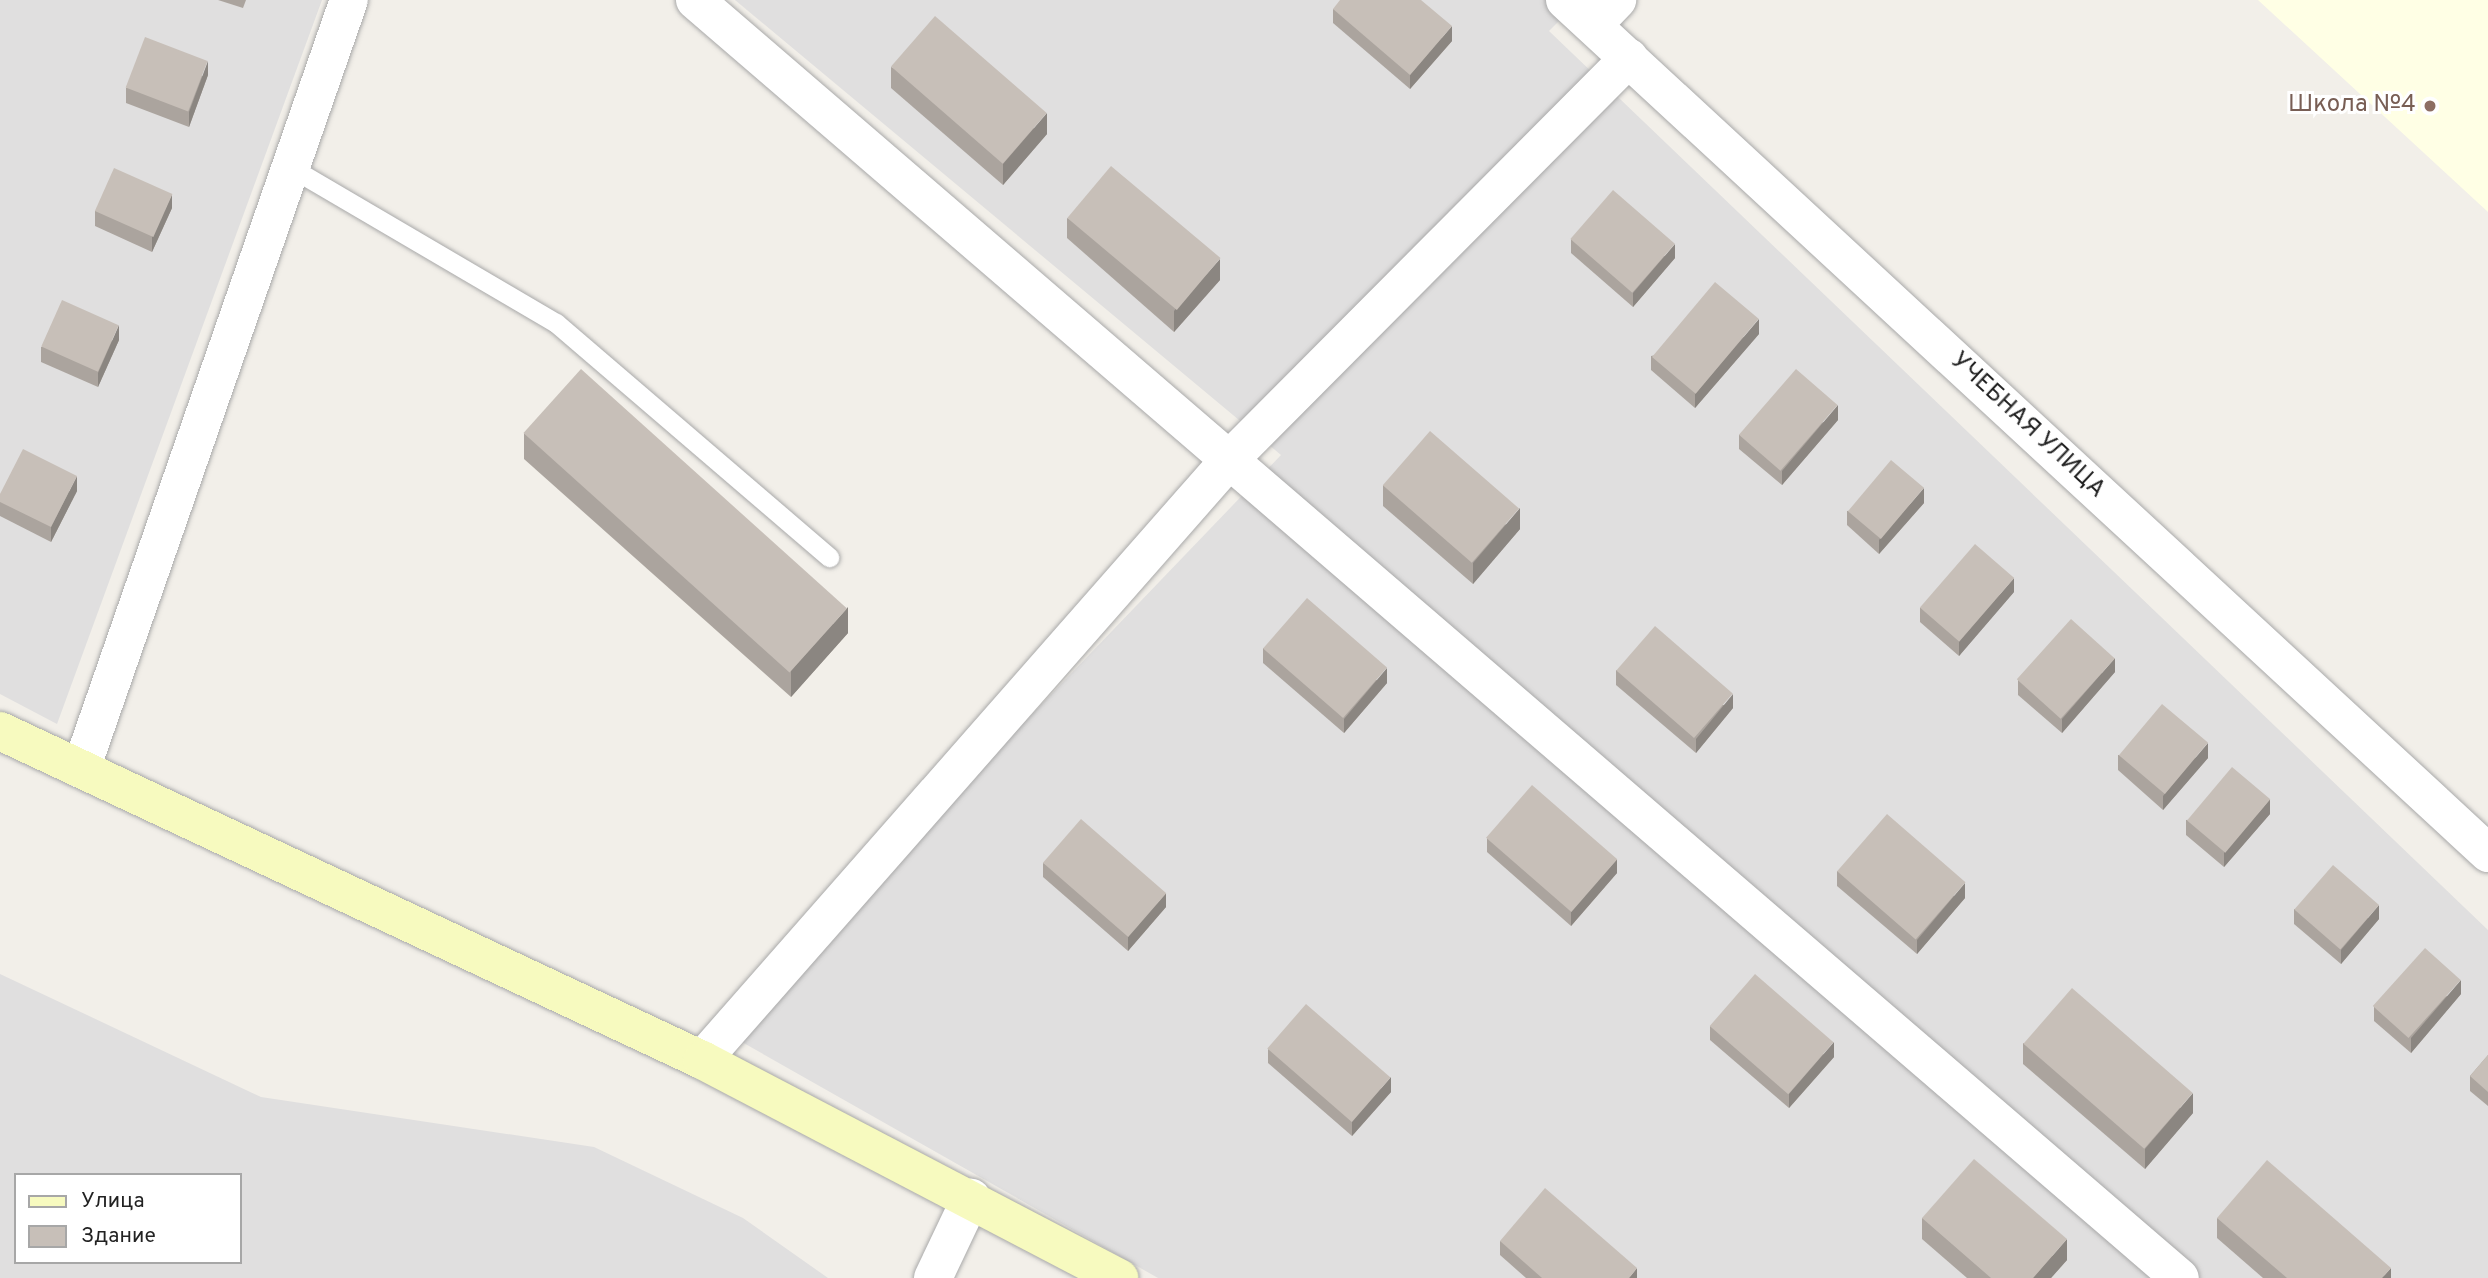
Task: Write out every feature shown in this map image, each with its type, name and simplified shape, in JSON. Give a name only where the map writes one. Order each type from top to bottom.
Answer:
[{"type":"street","points":[[81,769],[348,0]]},
{"type":"street","points":[[695,0],[1232,457],[2180,1278]]},
{"type":"street","name":"УЧЕБНАЯ УЛИЦА","points":[[1565,0],[1605,13],[1629,58],[2488,853]]},
{"type":"street","points":[[702,1060],[1232,457],[1629,58]]},
{"type":"street","points":[[0,730],[702,1060],[971,1198],[1119,1278]]},
{"type":"street","points":[[933,1278],[971,1198]]},
{"type":"lane","points":[[290,167],[556,323],[829,557]]},
{"type":"shaded area","points":[[0,0],[322,0],[57,724],[0,694]]},
{"type":"shaded area","points":[[735,0],[1580,0],[1549,31],[2488,930],[2488,1278],[1158,1278],[726,1033],[1281,455]]},
{"type":"shaded area","name":"Школа №4","points":[[2258,0],[2488,0],[2488,212]]},
{"type":"shaded area","points":[[0,974],[261,1097],[594,1147],[743,1218],[828,1278],[0,1278]]},
{"type":"building","points":[[1340,0],[1421,0],[1452,26],[1410,75],[1333,9]]},
{"type":"building","points":[[935,16],[1047,113],[1003,164],[891,67]]},
{"type":"building","points":[[145,37],[208,61],[188,111],[126,87]]},
{"type":"building","points":[[1111,166],[1221,258],[1177,310],[1067,218]]},
{"type":"building","points":[[114,168],[172,194],[153,237],[95,211]]},
{"type":"building","points":[[1613,190],[1675,244],[1632,293],[1570,239]]},
{"type":"building","points":[[1715,282],[1759,319],[1696,394],[1652,357]]},
{"type":"building","points":[[62,300],[119,325],[98,372],[41,347]]},
{"type":"building","points":[[581,369],[847,609],[790,672],[523,433]]},
{"type":"building","points":[[1796,369],[1838,405],[1780,471],[1739,435]]},
{"type":"building","points":[[1430,431],[1519,508],[1472,563],[1383,485]]},
{"type":"building","points":[[23,449],[77,476],[51,527],[0,502],[0,494]]},
{"type":"building","points":[[1891,460],[1924,488],[1881,539],[1848,511]]},
{"type":"building","points":[[1975,544],[2014,578],[1959,642],[1920,607]]},
{"type":"building","points":[[1307,598],[1387,668],[1343,718],[1263,649]]},
{"type":"building","points":[[2071,619],[2115,658],[2061,719],[2017,679]]},
{"type":"building","points":[[1655,626],[1733,694],[1694,738],[1616,671]]},
{"type":"building","points":[[2162,704],[2208,743],[2165,794],[2119,755]]},
{"type":"building","points":[[2232,767],[2270,799],[2225,853],[2187,821]]},
{"type":"building","points":[[1532,785],[1617,859],[1571,912],[1486,838]]},
{"type":"building","points":[[1887,814],[1965,882],[1916,940],[1837,871]]},
{"type":"building","points":[[1081,819],[1166,893],[1128,937],[1043,863]]},
{"type":"building","points":[[2333,865],[2379,905],[2340,950],[2294,910]]},
{"type":"building","points":[[2425,948],[2461,980],[2408,1038],[2373,1006]]},
{"type":"building","points":[[1755,974],[1833,1042],[1788,1094],[1710,1026]]},
{"type":"building","points":[[2072,988],[2193,1093],[2144,1149],[2023,1044]]},
{"type":"building","points":[[1306,1004],[1391,1077],[1352,1122],[1267,1049]]},
{"type":"building","points":[[2488,1055],[2488,1092],[2470,1076]]},
{"type":"building","points":[[1974,1159],[2067,1239],[2033,1278],[1991,1278],[1922,1218]]},
{"type":"building","points":[[2267,1160],[2391,1268],[2382,1278],[2287,1278],[2217,1218]]},
{"type":"building","points":[[1545,1188],[1637,1268],[1629,1278],[1542,1278],[1500,1241]]},
{"type":"place","name":"Школа №4","points":[[2430,106]]}]
